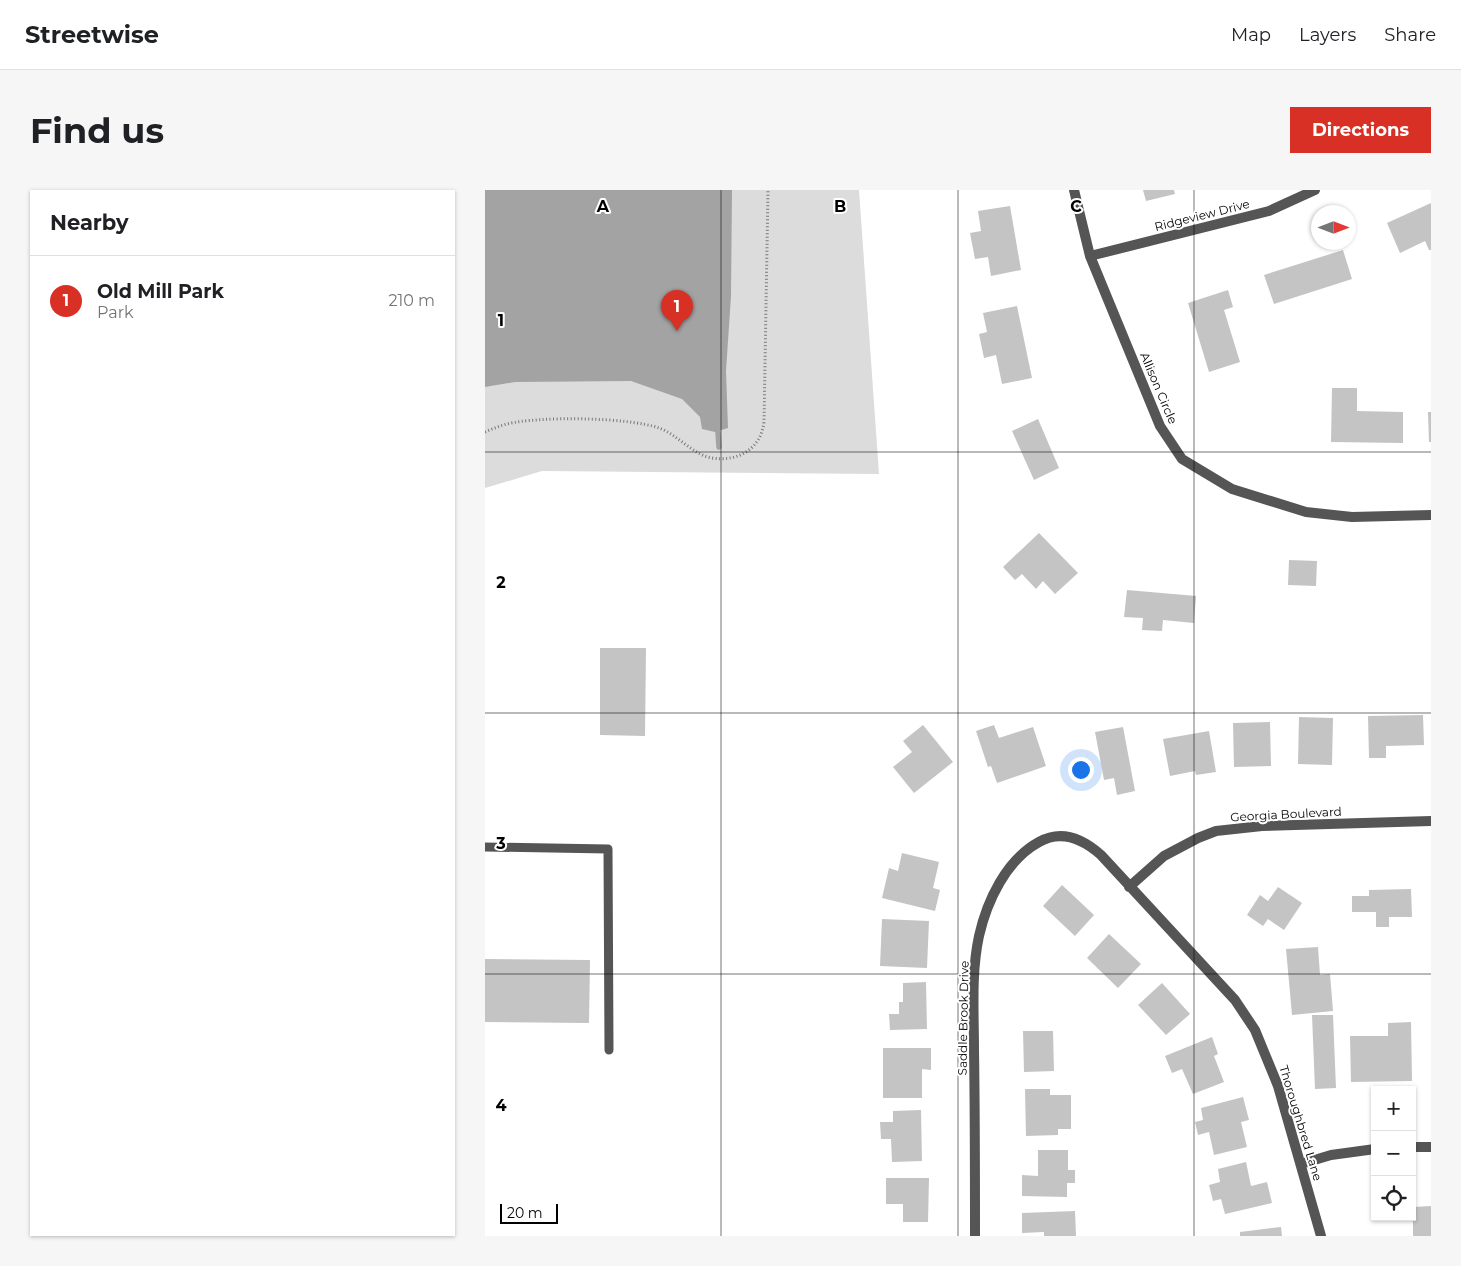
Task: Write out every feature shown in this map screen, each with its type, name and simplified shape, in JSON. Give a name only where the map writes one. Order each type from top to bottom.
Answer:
[{"type":"street","name":"Allison Circle","points":[[1074,190],[1091,256],[1160,426],[1182,459],[1232,489],[1306,512],[1352,517],[1431,515]]},
{"type":"street","name":"Ridgeview Drive","points":[[1091,256],[1269,212],[1315,190]]},
{"type":"street","name":"Georgia Boulevard","points":[[1129,887],[1164,856],[1216,831],[1239,827],[1431,821]]},
{"type":"street","name":"Saddle Brook Drive","points":[[975,1236],[975,968],[981,927],[996,889],[1024,853],[1045,839],[1057,836],[1081,840],[1091,846],[1129,887]]},
{"type":"street","name":"Thoroughbred Lane","points":[[1129,887],[1225,987],[1245,1012],[1271,1067],[1321,1236]]},
{"type":"street","points":[[1416,1147],[1431,1147]]},
{"type":"street","points":[[1301,1164],[1331,1155],[1371,1150]]},
{"type":"lane","points":[[485,847],[608,849],[609,1050]]},
{"type":"path","points":[[485,432],[507,424],[542,419],[621,421],[660,428],[712,458],[733,457],[749,452],[760,440],[764,422],[768,190]]},
{"type":"shaded area","points":[[485,190],[859,190],[879,474],[542,471],[485,488]]},
{"type":"shaded area","points":[[485,190],[732,190],[731,296],[726,371],[728,428],[715,432],[702,429],[700,417],[682,399],[631,381],[515,382],[485,387]]},
{"type":"building","points":[[1143,190],[1174,190],[1175,194],[1146,201]]},
{"type":"building","points":[[1431,203],[1431,250],[1429,250],[1425,241],[1400,253],[1387,223]]},
{"type":"building","points":[[1010,206],[1021,270],[991,276],[988,257],[975,259],[970,233],[981,231],[978,211]]},
{"type":"building","points":[[1343,250],[1352,279],[1274,304],[1264,275]]},
{"type":"building","points":[[1228,290],[1233,307],[1224,310],[1240,362],[1209,372],[1188,303]]},
{"type":"building","points":[[1017,306],[1032,378],[1002,384],[996,355],[984,358],[979,334],[987,332],[983,313]]},
{"type":"building","points":[[1332,388],[1357,388],[1357,411],[1403,412],[1403,443],[1331,442]]},
{"type":"building","points":[[1428,412],[1431,412],[1431,442],[1429,442]]},
{"type":"building","points":[[1038,419],[1059,468],[1034,480],[1012,431]]},
{"type":"building","points":[[1039,533],[1078,573],[1055,594],[1043,581],[1036,589],[1022,574],[1015,580],[1003,567]]},
{"type":"building","points":[[1289,560],[1317,561],[1316,586],[1288,585]]},
{"type":"building","points":[[1127,590],[1196,596],[1194,623],[1163,620],[1162,631],[1142,630],[1143,618],[1124,617]]},
{"type":"building","points":[[600,648],[646,648],[645,736],[600,735]]},
{"type":"building","points":[[1423,715],[1424,745],[1386,746],[1386,758],[1369,758],[1368,716]]},
{"type":"building","points":[[1299,717],[1333,718],[1332,765],[1298,764]]},
{"type":"building","points":[[1270,722],[1271,766],[1234,767],[1233,723]]},
{"type":"building","points":[[923,725],[953,762],[914,793],[893,767],[912,752],[903,741]]},
{"type":"building","points":[[994,725],[999,738],[1033,727],[1046,766],[997,783],[991,766],[988,767],[976,731]]},
{"type":"building","points":[[1123,727],[1135,791],[1117,795],[1114,778],[1104,780],[1095,732]]},
{"type":"building","points":[[1209,731],[1216,772],[1196,775],[1195,771],[1170,776],[1163,739]]},
{"type":"building","points":[[902,853],[939,862],[933,888],[940,890],[935,911],[882,898],[889,868],[898,871]]},
{"type":"building","points":[[1062,885],[1094,915],[1075,936],[1043,906]]},
{"type":"building","points":[[1278,887],[1302,903],[1284,930],[1268,919],[1263,926],[1247,915],[1260,895],[1268,901]]},
{"type":"building","points":[[1411,889],[1412,917],[1389,917],[1389,927],[1376,927],[1376,912],[1352,912],[1352,896],[1369,896],[1369,890]]},
{"type":"building","points":[[882,919],[929,921],[927,968],[880,966]]},
{"type":"building","points":[[1109,934],[1141,964],[1118,988],[1087,958]]},
{"type":"building","points":[[1318,947],[1320,975],[1330,974],[1333,1011],[1292,1015],[1286,949]]},
{"type":"building","points":[[485,959],[590,960],[589,1023],[485,1022]]},
{"type":"building","points":[[926,982],[927,1029],[890,1030],[889,1014],[899,1014],[899,1002],[903,1002],[903,983]]},
{"type":"building","points":[[1162,983],[1190,1014],[1166,1035],[1138,1005]]},
{"type":"building","points":[[1312,1015],[1333,1015],[1336,1088],[1315,1089]]},
{"type":"building","points":[[1411,1022],[1412,1081],[1351,1082],[1350,1036],[1388,1036],[1388,1023]]},
{"type":"building","points":[[1023,1031],[1053,1031],[1054,1071],[1024,1072]]},
{"type":"building","points":[[1212,1037],[1218,1054],[1214,1056],[1224,1082],[1193,1094],[1182,1069],[1172,1073],[1165,1056]]},
{"type":"building","points":[[883,1048],[931,1048],[931,1070],[922,1069],[922,1098],[883,1098]]},
{"type":"building","points":[[1025,1089],[1050,1089],[1050,1095],[1071,1095],[1071,1129],[1058,1129],[1058,1135],[1026,1136]]},
{"type":"building","points":[[1243,1097],[1249,1120],[1241,1122],[1247,1147],[1214,1155],[1209,1132],[1198,1135],[1195,1122],[1203,1120],[1201,1108]]},
{"type":"building","points":[[921,1110],[922,1161],[892,1162],[891,1139],[881,1139],[880,1122],[893,1122],[893,1111]]},
{"type":"building","points":[[1038,1150],[1068,1150],[1068,1170],[1075,1170],[1075,1183],[1067,1183],[1067,1197],[1022,1196],[1022,1175],[1038,1176]]},
{"type":"building","points":[[1246,1162],[1251,1186],[1267,1182],[1272,1203],[1225,1214],[1221,1199],[1213,1201],[1209,1185],[1220,1182],[1218,1169]]},
{"type":"building","points":[[886,1178],[929,1178],[928,1222],[903,1222],[903,1204],[886,1204]]},
{"type":"building","points":[[1431,1206],[1431,1236],[1413,1236],[1413,1221],[1416,1221],[1416,1207]]},
{"type":"building","points":[[1075,1211],[1076,1236],[1044,1236],[1044,1232],[1022,1233],[1022,1213]]},
{"type":"building","points":[[1281,1227],[1282,1236],[1240,1236],[1240,1232]]},
{"type":"waterway","points":[[718,432],[719,447]]},
{"type":"place","name":"Old Mill Park","points":[[677,331]]}]
